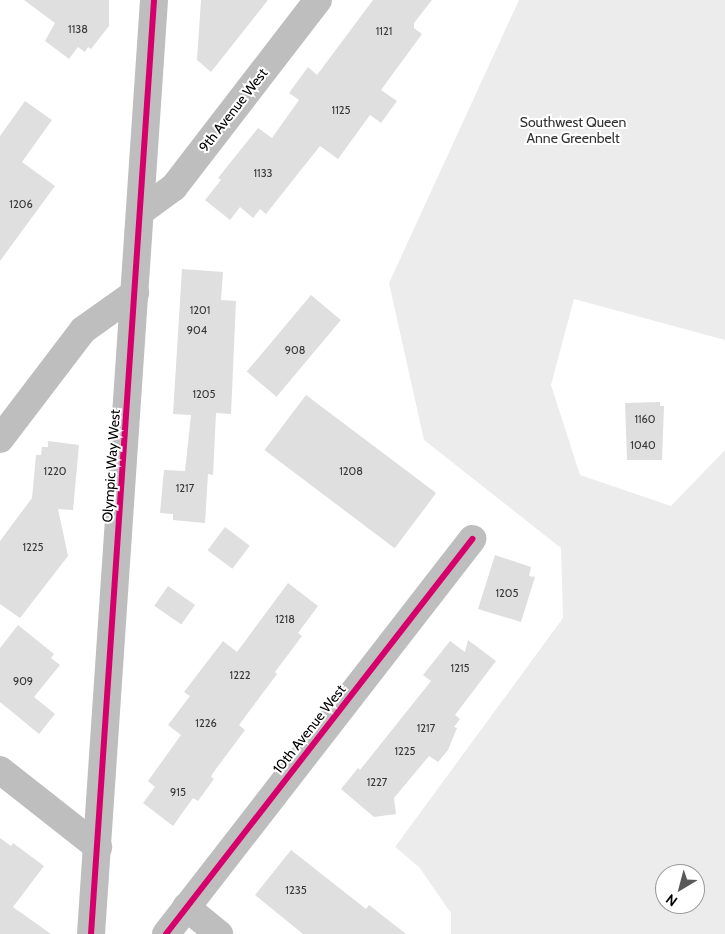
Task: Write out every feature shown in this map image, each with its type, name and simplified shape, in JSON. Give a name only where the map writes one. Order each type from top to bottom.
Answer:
[{"type":"street","name":"Olympic Way West","points":[[91,934],[154,0]]},
{"type":"street","name":"9th Avenue West","points":[[140,212],[174,187],[318,0]]},
{"type":"street","points":[[0,439],[83,330],[135,293]]},
{"type":"street","name":"10th Avenue West","points":[[166,934],[472,539]]},
{"type":"street","points":[[0,770],[98,847]]},
{"type":"street","points":[[186,908],[219,934]]},
{"type":"green space","name":"Southwest Queen Anne Greenbelt","points":[[519,0],[725,0],[725,340],[574,299],[551,385],[580,475],[671,506],[725,450],[725,934],[451,934],[451,913],[419,867],[395,847],[563,618],[561,548],[424,440],[389,283]]},
{"type":"building","points":[[24,0],[109,0],[109,26],[91,49],[88,47],[85,52],[78,47],[69,59],[45,41],[55,23]]},
{"type":"building","points":[[201,0],[268,0],[211,72],[197,60]]},
{"type":"building","points":[[373,0],[432,0],[414,23],[414,28],[422,34],[381,90],[397,101],[381,123],[370,115],[338,159],[320,146],[266,214],[260,209],[253,218],[240,207],[230,220],[205,200],[221,180],[218,178],[258,128],[272,138],[299,100],[289,93],[308,67],[317,75]]},
{"type":"building","points":[[25,101],[52,120],[22,162],[55,186],[0,261],[0,136]]},
{"type":"building","points":[[182,269],[223,272],[221,300],[236,301],[231,414],[216,413],[213,475],[208,474],[205,523],[173,520],[173,514],[160,513],[164,470],[185,471],[191,415],[173,414]]},
{"type":"building","points":[[311,295],[341,320],[277,397],[247,372]]},
{"type":"building","points":[[306,395],[436,493],[395,548],[264,450]]},
{"type":"building","points":[[660,402],[660,406],[664,406],[662,460],[627,460],[625,403]]},
{"type":"building","points":[[48,441],[79,445],[73,510],[58,509],[68,556],[20,618],[0,604],[0,541],[32,498],[36,455],[41,455],[42,447],[48,447]]},
{"type":"building","points":[[225,527],[250,546],[232,569],[208,550]]},
{"type":"building","points":[[495,555],[531,567],[529,576],[535,577],[521,622],[478,609]]},
{"type":"building","points":[[288,583],[318,606],[298,633],[302,636],[275,672],[277,674],[239,725],[245,730],[213,773],[211,777],[214,779],[198,801],[193,798],[173,826],[143,803],[155,787],[148,781],[181,735],[168,725],[190,696],[184,692],[223,641],[237,652]]},
{"type":"building","points":[[168,586],[195,605],[181,625],[154,606]]},
{"type":"building","points":[[18,625],[54,654],[51,658],[60,665],[34,697],[55,714],[39,734],[0,702],[0,648]]},
{"type":"building","points":[[468,640],[496,661],[455,715],[460,719],[454,727],[457,728],[448,750],[438,762],[429,756],[394,798],[396,814],[374,817],[341,789],[358,768],[360,770],[431,681],[423,675],[450,641],[465,652]]},
{"type":"building","points":[[0,838],[11,846],[13,843],[44,866],[13,907],[51,934],[0,934]]},
{"type":"building","points":[[291,850],[366,909],[369,905],[406,934],[303,934],[255,895]]},
{"type":"cycle path","points":[[91,934],[154,0]]},
{"type":"cycle path","points":[[166,934],[472,539]]}]
